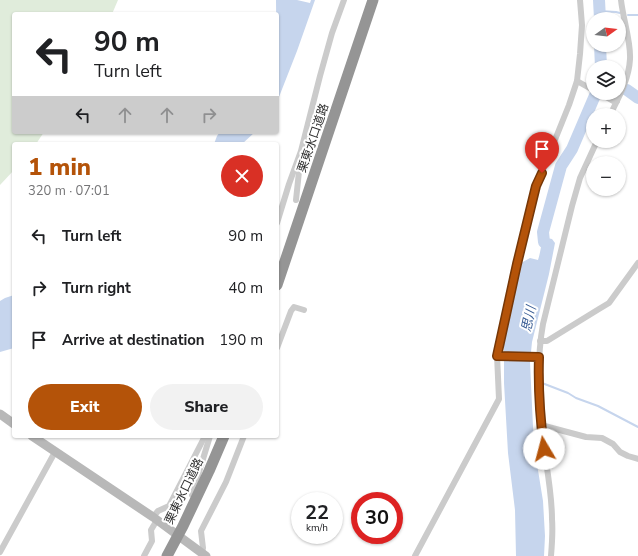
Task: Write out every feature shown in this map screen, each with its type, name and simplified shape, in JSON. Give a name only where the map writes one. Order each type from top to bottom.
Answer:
[{"type":"highway","name":"栗東水口道路","points":[[279,278],[373,0]]},
{"type":"highway","name":"栗東水口道路","points":[[167,556],[209,472],[223,438]]},
{"type":"street","points":[[279,216],[301,150],[332,33],[344,0]]},
{"type":"street","points":[[415,556],[499,399],[499,356],[517,264],[536,186],[578,82],[582,25],[580,0]]},
{"type":"street","points":[[612,108],[628,73],[630,58],[621,0]]},
{"type":"street","points":[[578,82],[586,86]]},
{"type":"street","points":[[551,556],[552,518],[550,487],[541,425],[537,357],[543,324],[572,206],[580,178],[594,148]]},
{"type":"street","points":[[296,200],[301,150]]},
{"type":"street","points":[[540,341],[547,341],[608,302],[638,263]]},
{"type":"street","points":[[279,343],[291,311],[294,307],[304,310]]},
{"type":"street","points":[[499,356],[537,357]]},
{"type":"street","points":[[0,414],[12,423]]},
{"type":"street","points":[[541,425],[586,437],[602,438],[613,444],[620,452],[638,459]]},
{"type":"street","points":[[35,438],[155,518],[203,555]]},
{"type":"street","points":[[144,556],[152,541],[151,530],[158,511],[169,506],[204,438]]},
{"type":"street","points":[[192,495],[209,438]]},
{"type":"street","points":[[203,555],[201,531],[226,482],[243,438]]},
{"type":"street","points":[[0,552],[54,451]]},
{"type":"green space","points":[[0,0],[118,0],[113,12],[12,12],[12,134],[43,134],[37,142],[12,142],[12,172],[0,185]]},
{"type":"water","points":[[276,0],[297,0],[310,3],[311,0],[315,0],[279,97],[279,12],[276,12]]},
{"type":"water","points":[[218,134],[253,134],[244,142],[215,142]]},
{"type":"water","points":[[545,225],[547,238],[552,239],[555,243],[532,342],[530,362],[533,427],[543,501],[545,536],[544,556],[516,556],[515,510],[508,453],[504,383],[504,343],[519,268],[521,263],[530,258],[538,260]]},
{"type":"water","points":[[12,296],[12,349],[0,352],[0,301]]},
{"type":"waterway","name":"思川","points":[[599,0],[600,12]]},
{"type":"waterway","points":[[599,11],[616,12]]},
{"type":"waterway","points":[[628,15],[638,15]]},
{"type":"waterway","name":"思川","points":[[600,52],[601,60]]},
{"type":"waterway","points":[[626,90],[638,98]]},
{"type":"waterway","name":"思川","points":[[544,242],[543,232],[561,166],[572,149],[593,100]]},
{"type":"waterway","points":[[542,383],[598,406],[638,427]]},
{"type":"route","points":[[542,173],[536,186],[497,356],[539,357],[538,379],[544,449]]}]
